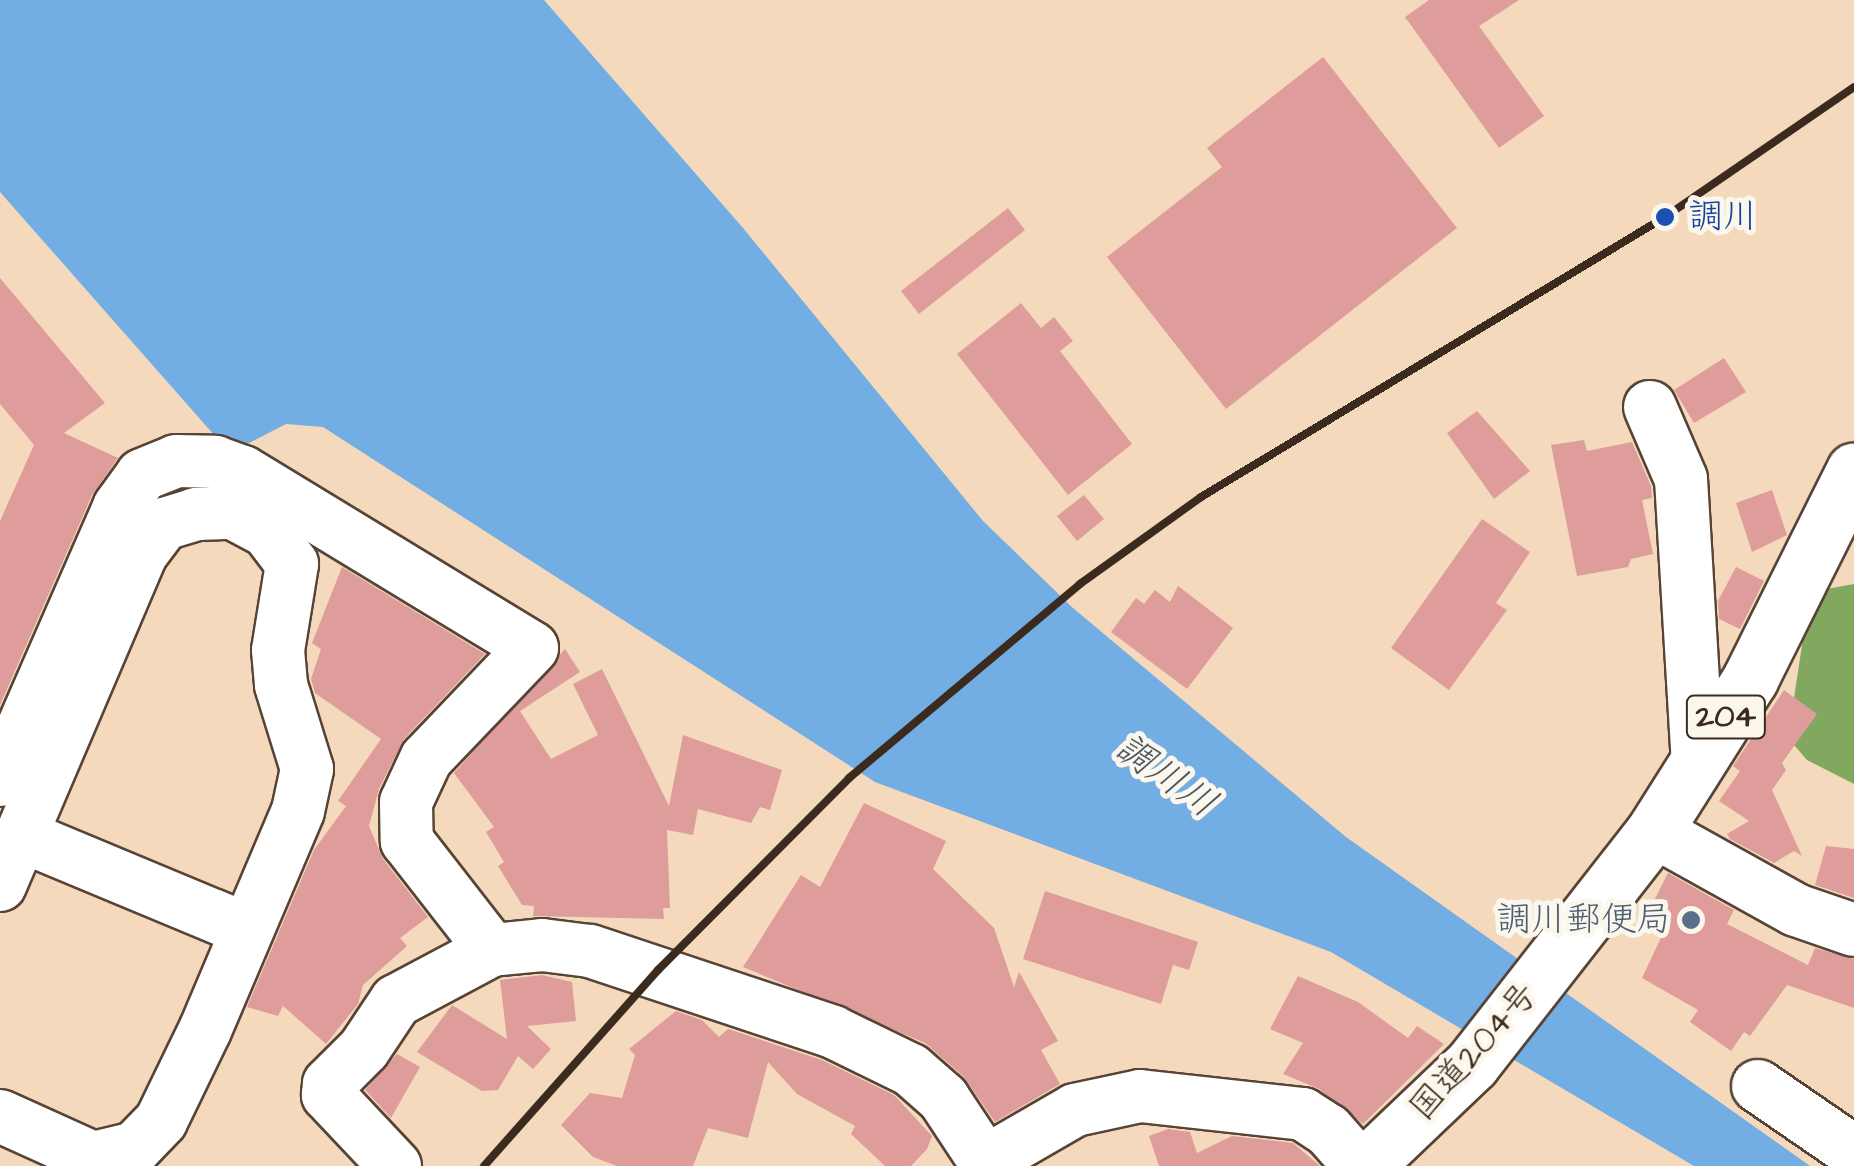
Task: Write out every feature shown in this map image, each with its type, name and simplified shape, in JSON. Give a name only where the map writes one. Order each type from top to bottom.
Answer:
[{"type":"highway","name":"国道204号","points":[[1370,1164],[1472,1064],[1654,832],[1750,679],[1854,470]]},
{"type":"street","points":[[1650,407],[1682,479],[1698,762]]},
{"type":"street","points":[[0,780],[119,507],[142,476],[176,461],[215,462],[532,648],[426,758],[406,802],[407,841],[492,950]]},
{"type":"street","points":[[0,886],[141,554],[164,524],[196,514],[233,512],[268,532],[292,564],[278,650],[281,685],[307,769],[298,811],[161,1121],[135,1148],[94,1158],[0,1116]]},
{"type":"street","points":[[1654,832],[1796,910],[1854,930]]},
{"type":"street","points":[[22,836],[244,928]]},
{"type":"street","points":[[396,1166],[328,1095],[329,1084],[364,1049],[396,1001],[492,950],[542,945],[590,951],[833,1032],[911,1070],[943,1098],[987,1164],[1074,1110],[1140,1096],[1303,1114],[1370,1164]]},
{"type":"street","points":[[1758,1086],[1854,1152]]},
{"type":"green space","points":[[1854,584],[1854,784],[1807,760],[1788,738],[1810,592]]},
{"type":"water","name":"調川川","points":[[0,0],[544,0],[743,228],[983,521],[1073,608],[1346,837],[1810,1166],[1694,1166],[1331,952],[875,782],[323,427],[286,424],[230,453],[0,192]]},
{"type":"building","points":[[1429,0],[1519,0],[1479,26],[1544,116],[1499,148],[1405,17]]},
{"type":"building","points":[[1323,57],[1457,228],[1226,409],[1107,257],[1222,167],[1207,148]]},
{"type":"building","points":[[1008,208],[1025,230],[919,314],[901,291]]},
{"type":"building","points":[[0,278],[105,403],[64,433],[118,458],[92,495],[0,705],[0,521],[34,445],[0,404]]},
{"type":"building","points":[[1021,303],[1041,328],[1054,317],[1073,341],[1060,351],[1132,444],[1068,495],[957,354]]},
{"type":"building","points":[[1724,358],[1746,392],[1694,423],[1674,390]]},
{"type":"building","points":[[1477,411],[1530,471],[1494,499],[1447,433]]},
{"type":"building","points":[[1584,440],[1587,451],[1632,442],[1651,486],[1652,498],[1642,500],[1653,554],[1631,559],[1628,567],[1577,576],[1551,445]]},
{"type":"building","points":[[1772,490],[1787,535],[1752,552],[1736,503]]},
{"type":"building","points":[[1084,495],[1104,519],[1077,541],[1057,516]]},
{"type":"building","points":[[1482,519],[1530,552],[1496,603],[1507,610],[1449,690],[1391,648]]},
{"type":"building","points":[[342,567],[485,654],[404,739],[379,789],[369,826],[383,859],[428,917],[400,938],[407,946],[363,985],[358,1004],[326,1044],[283,1006],[278,1016],[247,1007],[314,850],[346,806],[338,801],[381,739],[315,693],[311,679],[321,649],[312,643]]},
{"type":"building","points":[[1736,567],[1764,581],[1740,629],[1719,619],[1718,601]]},
{"type":"building","points":[[1178,586],[1233,628],[1187,689],[1111,632],[1136,598],[1144,604],[1155,590],[1170,602]]},
{"type":"building","points":[[565,649],[580,672],[520,711],[551,759],[598,735],[573,684],[602,669],[669,806],[683,735],[782,770],[770,810],[760,807],[751,823],[698,809],[693,835],[667,830],[670,908],[663,908],[664,919],[533,916],[534,906],[522,905],[498,866],[504,862],[486,832],[494,827],[454,773]]},
{"type":"building","points":[[1784,690],[1817,714],[1782,763],[1786,770],[1772,790],[1802,856],[1794,851],[1774,863],[1730,839],[1727,834],[1749,821],[1719,801],[1740,771],[1733,766]]},
{"type":"building","points":[[864,803],[946,841],[933,869],[994,928],[1014,987],[1019,972],[1058,1041],[1041,1050],[1060,1084],[995,1122],[963,1076],[925,1043],[743,967],[801,875],[820,887]]},
{"type":"building","points":[[1826,846],[1854,849],[1854,898],[1815,885]]},
{"type":"building","points":[[1668,873],[1734,910],[1727,924],[1808,965],[1815,948],[1854,959],[1854,1008],[1787,985],[1750,1036],[1744,1032],[1731,1051],[1690,1022],[1698,1010],[1642,978],[1666,927],[1646,917]]},
{"type":"building","points":[[1045,891],[1198,942],[1189,970],[1173,965],[1161,1004],[1023,959]]},
{"type":"building","points":[[542,975],[572,982],[576,1021],[527,1026],[551,1049],[533,1069],[518,1056],[498,1090],[482,1091],[417,1052],[452,1005],[507,1039],[500,980]]},
{"type":"building","points":[[1298,976],[1358,1002],[1408,1038],[1417,1026],[1444,1044],[1363,1124],[1319,1089],[1283,1074],[1303,1043],[1270,1029]]},
{"type":"building","points":[[676,1011],[702,1020],[719,1037],[728,1029],[822,1060],[894,1095],[932,1136],[927,1149],[911,1166],[885,1166],[851,1134],[855,1126],[797,1094],[768,1062],[748,1138],[708,1128],[693,1166],[617,1166],[593,1157],[561,1125],[590,1093],[622,1098],[635,1055],[629,1049]]},
{"type":"building","points":[[397,1054],[420,1067],[391,1118],[365,1090]]},
{"type":"building","points":[[1168,1129],[1190,1132],[1197,1153],[1232,1136],[1293,1143],[1320,1166],[1159,1166],[1149,1136]]},
{"type":"railway","points":[[484,1166],[658,970],[849,778],[1080,584],[1201,497],[1665,217],[1854,87]]},
{"type":"place","name":"調川","points":[[1665,217]]},
{"type":"place","name":"調川郵便局","points":[[1691,920]]}]
